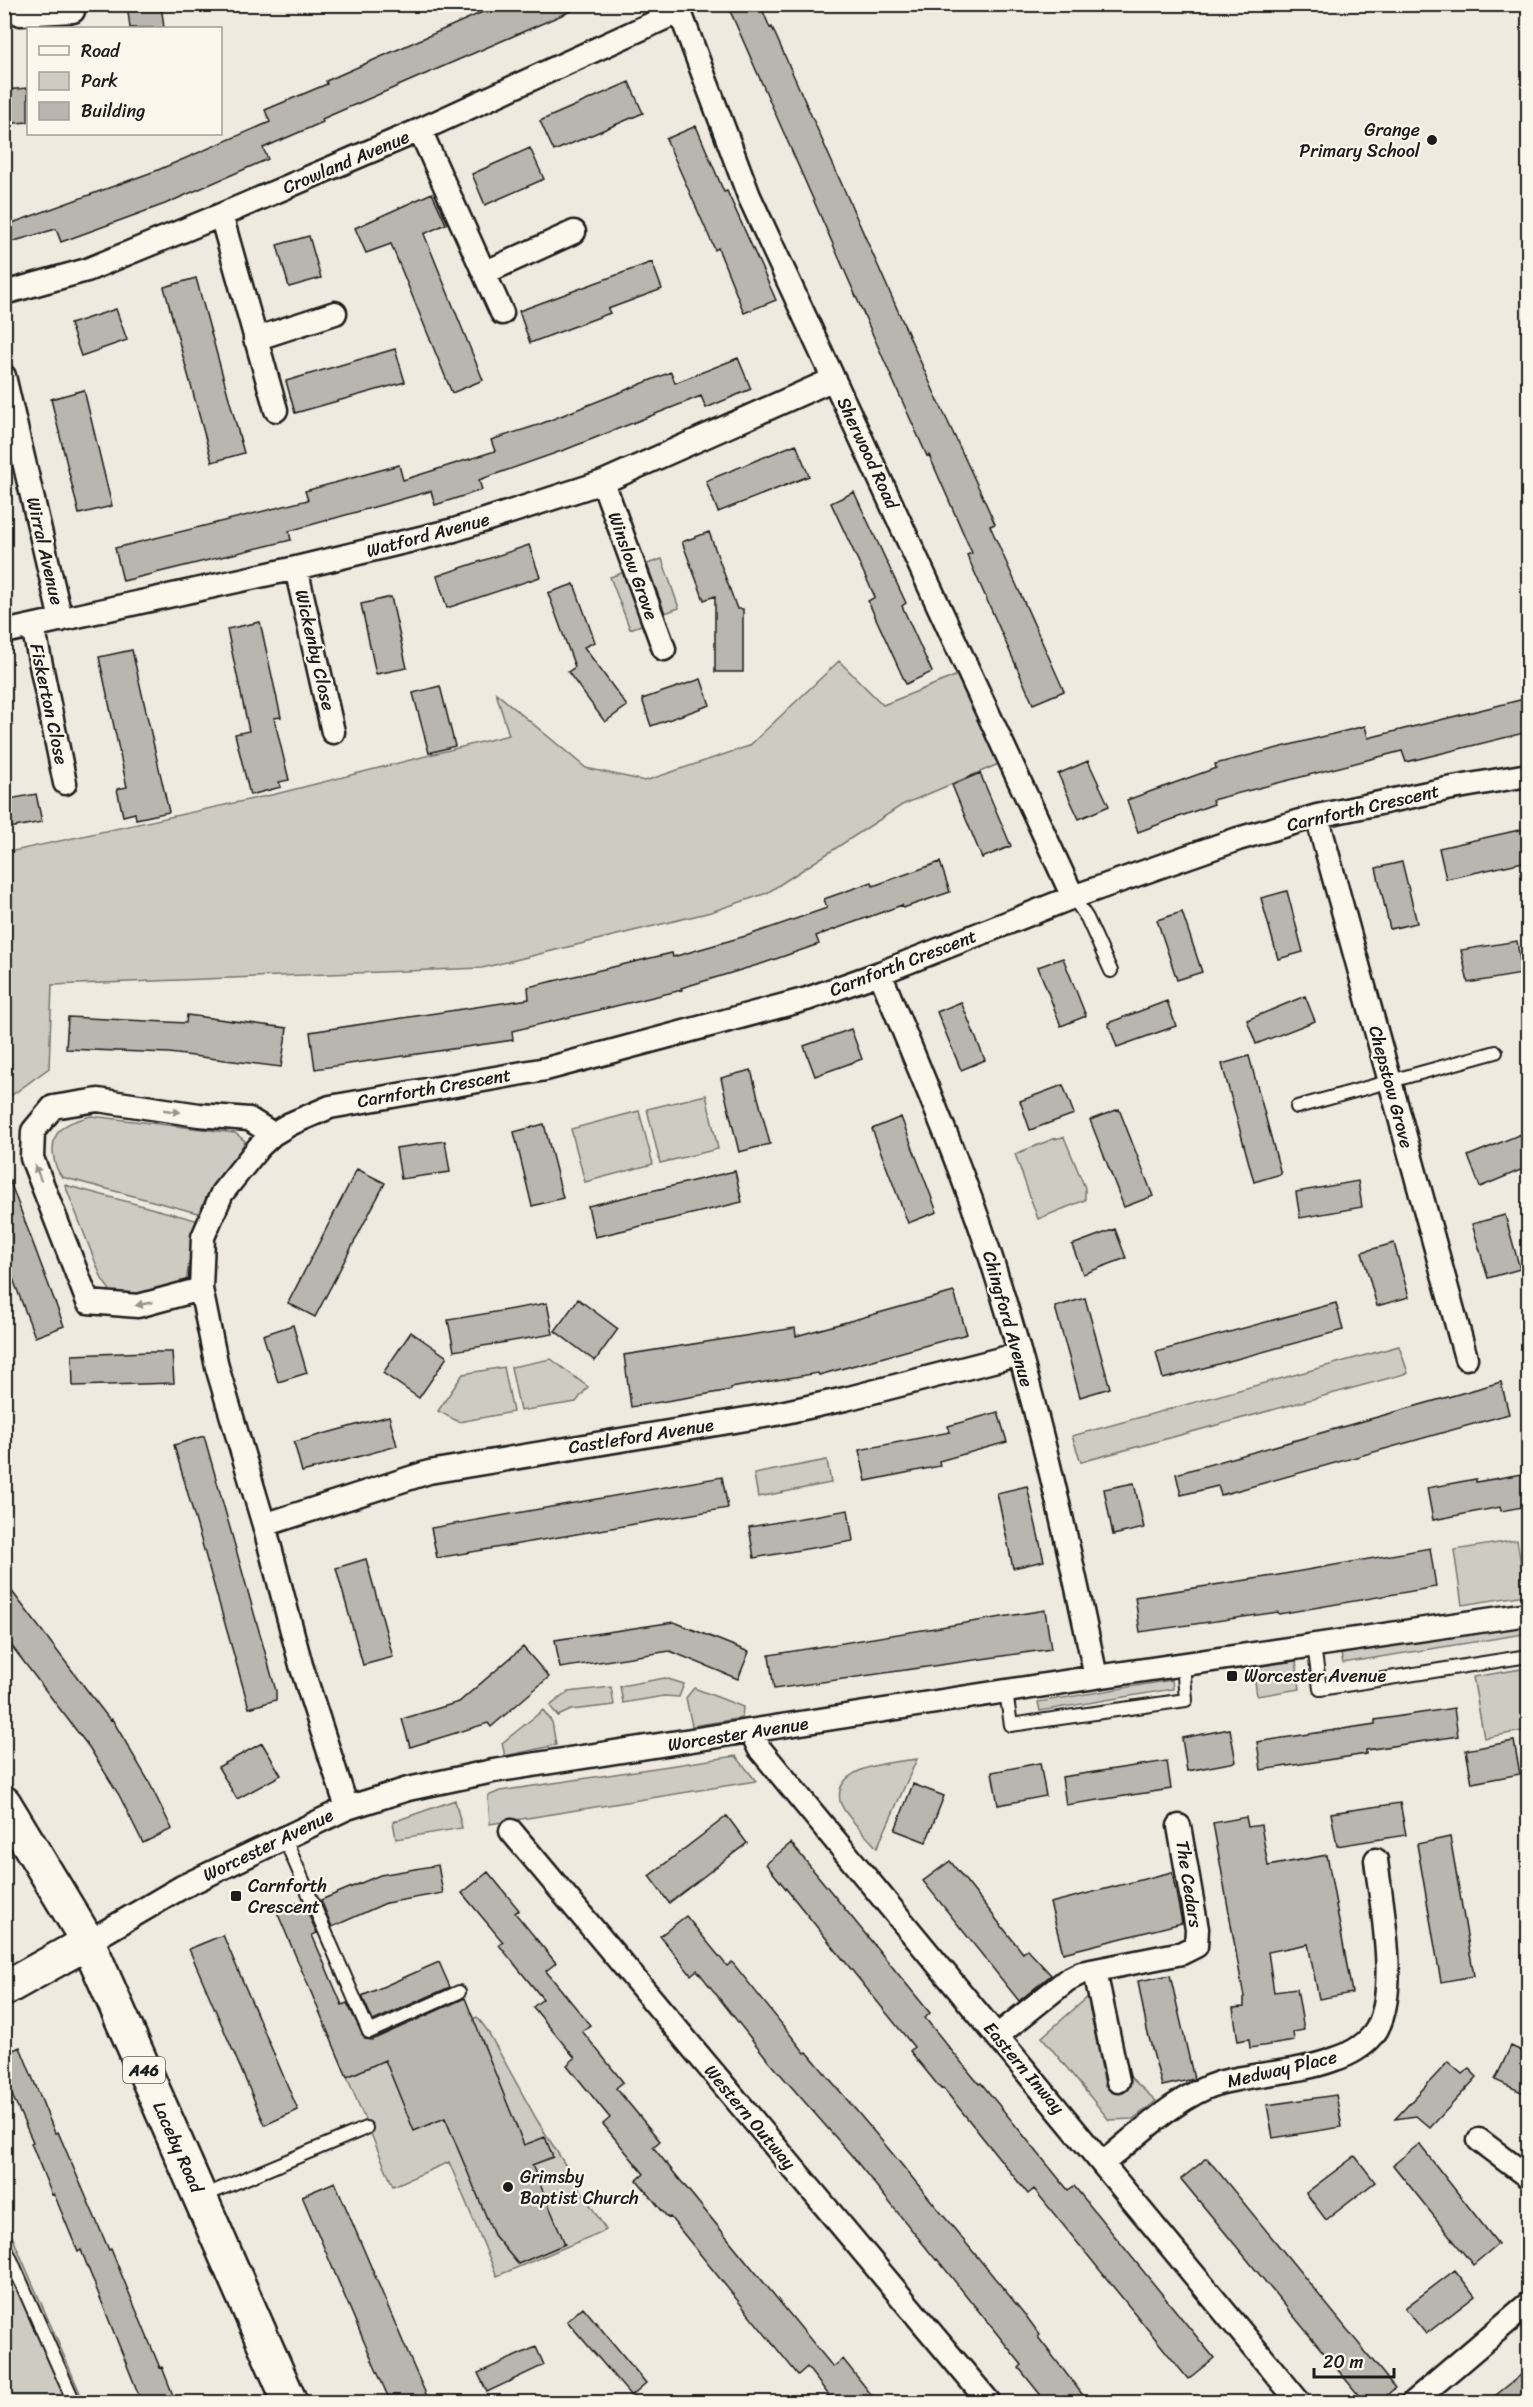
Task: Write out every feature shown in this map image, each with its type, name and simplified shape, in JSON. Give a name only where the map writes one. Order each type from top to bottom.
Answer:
[{"type":"main road","name":"Laceby Road","points":[[4,1803],[88,1942],[290,2403]]},
{"type":"main road","points":[[4,1989],[88,1942]]},
{"type":"street","points":[[4,5],[21,15],[73,11]]},
{"type":"street","name":"Crowland Avenue","points":[[4,293],[87,270],[220,215],[420,130],[679,8]]},
{"type":"street","name":"Sherwood Road","points":[[679,8],[749,196],[1073,897]]},
{"type":"street","points":[[420,130],[502,313]]},
{"type":"street","points":[[220,215],[276,410]]},
{"type":"street","points":[[484,273],[574,232]]},
{"type":"street","points":[[255,339],[335,313]]},
{"type":"street","name":"Wirral Avenue","points":[[4,376],[61,620]]},
{"type":"street","name":"Watford Avenue","points":[[4,632],[296,568],[454,530],[603,482],[834,379]]},
{"type":"street","name":"Winslow Grove","points":[[603,482],[663,649]]},
{"type":"street","name":"Wickenby Close","points":[[296,568],[333,732]]},
{"type":"street","name":"Fiskerton Close","points":[[33,626],[65,783]]},
{"type":"street","name":"Carnforth Crescent","points":[[347,1808],[301,1665],[264,1525],[217,1367],[201,1290],[203,1237],[222,1193],[259,1147],[273,1134],[330,1107],[546,1069],[807,999],[1189,854],[1317,816],[1528,775]]},
{"type":"street","name":"Chepstow Grove","points":[[1317,816],[1466,1358]]},
{"type":"street","name":"Chingford Avenue","points":[[880,973],[955,1157],[988,1248],[1020,1354],[1065,1525],[1096,1677]]},
{"type":"street","points":[[201,1290],[138,1306],[88,1302],[32,1158],[33,1131],[53,1107],[98,1100],[199,1115],[249,1119],[273,1134]]},
{"type":"street","name":"Castleford Avenue","points":[[264,1525],[429,1472],[776,1414],[844,1400],[1020,1354]]},
{"type":"street","name":"Worcester Avenue","points":[[88,1942],[182,1887],[284,1837],[347,1808],[408,1789],[493,1771],[1096,1677],[1528,1614]]},
{"type":"street","name":"Eastern Inway","points":[[751,1731],[759,1748],[1299,2403]]},
{"type":"street","name":"The Cedars","points":[[997,2036],[1068,1980],[1081,1974],[1182,1953],[1196,1946],[1197,1929],[1179,1826]]},
{"type":"street","name":"Western Outway","points":[[511,1831],[989,2403]]},
{"type":"street","name":"Medway Place","points":[[1103,2163],[1176,2106],[1203,2090],[1218,2084],[1336,2059],[1356,2050],[1373,2034],[1383,2014],[1388,1976],[1376,1860]]},
{"type":"street","points":[[1095,1971],[1118,2081]]},
{"type":"street","points":[[1479,2140],[1528,2177]]},
{"type":"street","points":[[1413,2403],[1528,2304]]},
{"type":"lane","points":[[1073,897],[1087,918],[1111,971]]},
{"type":"lane","points":[[1297,1107],[1496,1052]]},
{"type":"lane","points":[[1314,1646],[1320,1689],[1528,1656]]},
{"type":"lane","points":[[1006,1692],[1011,1725],[1186,1700],[1183,1664]]},
{"type":"lane","points":[[284,1837],[369,2032],[459,1992]]},
{"type":"lane","points":[[200,2198],[366,2128]]},
{"type":"lane","points":[[4,2249],[9,2255],[74,2403]]},
{"type":"green space","points":[[662,559],[679,608],[665,613],[647,564]]},
{"type":"green space","points":[[628,571],[647,623],[630,629],[610,577]]},
{"type":"green space","points":[[839,661],[883,705],[960,674],[1001,763],[902,805],[767,893],[711,912],[482,968],[52,985],[49,1068],[5,1100],[4,853],[276,794],[509,735],[496,693],[586,768],[645,781],[749,746]]},
{"type":"green space","points":[[706,1095],[718,1149],[660,1163],[647,1109]]},
{"type":"green space","points":[[639,1111],[653,1164],[585,1182],[571,1129]]},
{"type":"green space","points":[[91,1116],[235,1133],[245,1141],[208,1209],[198,1213],[62,1177],[56,1167],[53,1154],[56,1136],[66,1125]]},
{"type":"green space","points":[[1064,1137],[1085,1188],[1085,1200],[1038,1219],[1015,1154]]},
{"type":"green space","points":[[65,1185],[203,1222],[189,1263],[186,1282],[138,1296],[111,1292],[102,1279]]},
{"type":"green space","points":[[1399,1346],[1408,1373],[1081,1462],[1072,1436]]},
{"type":"green space","points":[[551,1359],[588,1387],[576,1402],[520,1411],[511,1367]]},
{"type":"green space","points":[[504,1367],[513,1412],[459,1422],[438,1411],[463,1374]]},
{"type":"green space","points":[[827,1460],[831,1483],[758,1497],[754,1474]]},
{"type":"green space","points":[[1517,1540],[1526,1595],[1462,1605],[1454,1550]]},
{"type":"green space","points":[[1522,1625],[1524,1634],[1343,1663],[1341,1654]]},
{"type":"green space","points":[[1296,1661],[1300,1689],[1257,1696],[1253,1667]]},
{"type":"green space","points":[[1528,1668],[1528,1730],[1484,1738],[1473,1677]]},
{"type":"green space","points":[[665,1678],[684,1684],[679,1697],[664,1696],[623,1703],[620,1686]]},
{"type":"green space","points":[[1172,1680],[1173,1689],[1040,1711],[1038,1702]]},
{"type":"green space","points":[[611,1687],[614,1705],[571,1710],[558,1716],[550,1706],[568,1692]]},
{"type":"green space","points":[[694,1688],[743,1707],[742,1718],[692,1726],[686,1698]]},
{"type":"green space","points":[[543,1710],[552,1722],[556,1745],[505,1756],[502,1743]]},
{"type":"green space","points":[[736,1756],[756,1781],[490,1824],[488,1796],[500,1791]]},
{"type":"green space","points":[[917,1759],[877,1848],[842,1806],[840,1789],[855,1773],[881,1764]]},
{"type":"green space","points":[[455,1800],[462,1828],[396,1839],[393,1822]]},
{"type":"green space","points":[[1088,1997],[1105,2086],[1130,2085],[1129,2076],[1156,2101],[1133,2119],[1109,2120],[1042,2037]]},
{"type":"green space","points":[[477,2017],[487,2030],[537,2120],[606,2230],[497,2276],[449,2162],[393,2186],[347,2077]]},
{"type":"green space","points":[[5,2220],[84,2402],[5,2402]]},
{"type":"building","points":[[127,4],[161,4],[164,27],[130,27]]},
{"type":"building","points":[[501,4],[587,4],[322,119],[323,122],[263,148],[268,159],[165,204],[61,242],[56,229],[4,244],[4,226],[158,170],[270,122],[265,110]]},
{"type":"building","points":[[727,4],[760,4],[770,28],[772,27],[995,524],[990,526],[1064,691],[1033,704],[967,555],[972,553],[895,385]]},
{"type":"building","points":[[629,82],[643,113],[554,151],[540,121]]},
{"type":"building","points":[[27,88],[27,122],[4,124],[4,90]]},
{"type":"building","points":[[696,126],[724,192],[727,191],[776,300],[744,313],[718,248],[715,250],[666,139]]},
{"type":"building","points":[[530,148],[544,179],[485,205],[472,174]]},
{"type":"building","points":[[432,193],[446,224],[424,234],[483,380],[452,393],[391,244],[366,253],[355,228]]},
{"type":"building","points":[[309,236],[321,278],[289,287],[277,245]]},
{"type":"building","points":[[652,262],[662,289],[608,309],[610,313],[530,343],[519,311]]},
{"type":"building","points":[[196,278],[244,453],[212,462],[164,287]]},
{"type":"building","points":[[116,309],[127,340],[81,356],[70,324]]},
{"type":"building","points":[[395,349],[405,382],[295,413],[286,381]]},
{"type":"building","points":[[738,358],[751,389],[706,408],[701,396],[567,449],[479,480],[482,490],[435,505],[431,491],[289,531],[291,540],[123,581],[115,548],[308,500],[305,491],[399,465],[403,480],[495,451],[491,440],[538,425],[671,372],[675,383]]},
{"type":"building","points":[[84,390],[112,506],[79,514],[51,399]]},
{"type":"building","points":[[796,444],[809,476],[718,512],[706,481]]},
{"type":"building","points":[[854,492],[906,603],[902,606],[932,672],[906,684],[868,601],[875,597],[831,503]]},
{"type":"building","points":[[709,532],[737,609],[743,609],[743,672],[715,672],[715,596],[704,600],[682,542]]},
{"type":"building","points":[[529,545],[540,577],[447,608],[437,576]]},
{"type":"building","points":[[574,584],[595,642],[584,647],[627,706],[605,722],[568,672],[575,667],[548,593]]},
{"type":"building","points":[[391,597],[407,668],[376,674],[361,604]]},
{"type":"building","points":[[260,622],[281,717],[274,718],[289,780],[279,782],[281,787],[250,795],[235,734],[249,731],[227,629]]},
{"type":"building","points":[[132,650],[169,812],[136,819],[135,813],[123,816],[117,789],[127,787],[99,657]]},
{"type":"building","points":[[701,679],[710,705],[651,726],[642,699]]},
{"type":"building","points":[[440,686],[455,746],[429,753],[413,693]]},
{"type":"building","points":[[1528,698],[1528,732],[1406,762],[1402,751],[1212,800],[1214,804],[1138,832],[1127,800],[1216,768],[1215,764],[1365,726],[1368,738]]},
{"type":"building","points":[[1088,761],[1109,806],[1079,819],[1058,774]]},
{"type":"building","points":[[980,773],[1011,846],[982,858],[952,785]]},
{"type":"building","points":[[36,794],[42,822],[4,829],[4,800]]},
{"type":"building","points":[[1528,828],[1528,861],[1446,879],[1439,848]]},
{"type":"building","points":[[940,862],[950,892],[903,908],[902,905],[816,936],[819,944],[764,963],[681,988],[682,990],[512,1031],[513,1040],[315,1069],[310,1032],[529,999],[528,987],[672,953],[673,957],[749,935],[827,908],[824,899],[872,882],[873,886]]},
{"type":"building","points":[[1402,862],[1417,923],[1390,929],[1376,868]]},
{"type":"building","points":[[1287,891],[1303,952],[1278,959],[1261,898]]},
{"type":"building","points":[[1182,912],[1202,972],[1177,980],[1157,920]]},
{"type":"building","points":[[1517,941],[1522,974],[1468,983],[1461,950]]},
{"type":"building","points":[[1063,958],[1086,1016],[1061,1026],[1038,967]]},
{"type":"building","points":[[1305,996],[1315,1021],[1256,1044],[1247,1020]]},
{"type":"building","points":[[1167,1001],[1176,1026],[1117,1047],[1108,1023]]},
{"type":"building","points":[[961,1002],[985,1060],[961,1070],[937,1012]]},
{"type":"building","points":[[187,1015],[287,1028],[281,1067],[169,1053],[66,1049],[68,1017],[186,1023]]},
{"type":"building","points":[[851,1029],[862,1059],[815,1076],[804,1046]]},
{"type":"building","points":[[1249,1056],[1281,1174],[1254,1182],[1222,1064]]},
{"type":"building","points":[[751,1070],[770,1144],[739,1152],[721,1078]]},
{"type":"building","points":[[1063,1085],[1074,1114],[1030,1130],[1020,1101]]},
{"type":"building","points":[[1119,1109],[1153,1196],[1124,1207],[1090,1120]]},
{"type":"building","points":[[901,1117],[937,1212],[908,1223],[872,1129]]},
{"type":"building","points":[[544,1124],[563,1198],[532,1206],[514,1132]]},
{"type":"building","points":[[1528,1131],[1528,1167],[1480,1187],[1468,1156]]},
{"type":"building","points":[[445,1141],[450,1172],[401,1179],[396,1148]]},
{"type":"building","points":[[357,1169],[385,1183],[315,1317],[288,1303]]},
{"type":"building","points":[[6,1171],[64,1326],[35,1337],[4,1255],[4,1172]]},
{"type":"building","points":[[735,1171],[742,1202],[595,1237],[588,1206]]},
{"type":"building","points":[[1358,1181],[1362,1207],[1300,1218],[1296,1192]]},
{"type":"building","points":[[1505,1215],[1520,1269],[1488,1278],[1472,1224]]},
{"type":"building","points":[[1115,1229],[1126,1258],[1083,1274],[1072,1245]]},
{"type":"building","points":[[1394,1243],[1409,1297],[1377,1306],[1362,1252]]},
{"type":"building","points":[[954,1292],[967,1334],[819,1375],[818,1373],[631,1407],[624,1355],[795,1328],[796,1336]]},
{"type":"building","points":[[1085,1298],[1110,1388],[1080,1397],[1055,1307]]},
{"type":"building","points":[[578,1299],[618,1329],[595,1361],[555,1331]]},
{"type":"building","points":[[547,1303],[553,1334],[454,1351],[448,1320]]},
{"type":"building","points":[[1336,1303],[1343,1330],[1163,1379],[1156,1352]]},
{"type":"building","points":[[293,1325],[307,1373],[278,1382],[263,1335]]},
{"type":"building","points":[[411,1332],[447,1357],[419,1398],[383,1373]]},
{"type":"building","points":[[172,1352],[174,1383],[73,1386],[72,1355]]},
{"type":"building","points":[[1501,1382],[1509,1414],[1221,1495],[1218,1486],[1181,1495],[1176,1474]]},
{"type":"building","points":[[998,1412],[1007,1442],[939,1461],[940,1466],[866,1481],[859,1450],[950,1432],[948,1426]]},
{"type":"building","points":[[389,1416],[397,1446],[302,1472],[294,1442]]},
{"type":"building","points":[[204,1436],[276,1691],[276,1700],[249,1708],[174,1445]]},
{"type":"building","points":[[1528,1473],[1528,1506],[1501,1511],[1500,1507],[1433,1520],[1427,1488]]},
{"type":"building","points":[[722,1477],[728,1508],[437,1558],[431,1528]]},
{"type":"building","points":[[1134,1483],[1144,1528],[1113,1535],[1104,1489]]},
{"type":"building","points":[[1027,1486],[1044,1561],[1013,1568],[997,1493]]},
{"type":"building","points":[[848,1510],[853,1541],[754,1558],[749,1527]]},
{"type":"building","points":[[1430,1548],[1436,1587],[1279,1614],[1278,1612],[1140,1632],[1135,1597],[1273,1576]]},
{"type":"building","points":[[366,1559],[393,1657],[363,1665],[336,1568]]},
{"type":"building","points":[[4,1581],[110,1720],[112,1719],[148,1780],[172,1829],[143,1843],[119,1795],[89,1747],[4,1636]]},
{"type":"building","points":[[1045,1610],[1051,1649],[774,1689],[769,1655]]},
{"type":"building","points":[[674,1622],[749,1652],[738,1679],[670,1651],[560,1668],[555,1640]]},
{"type":"building","points":[[523,1647],[549,1677],[491,1727],[488,1723],[410,1747],[402,1719],[459,1702]]},
{"type":"building","points":[[1454,1708],[1458,1736],[1366,1750],[1366,1754],[1261,1770],[1257,1742],[1375,1724],[1375,1720]]},
{"type":"building","points":[[1230,1729],[1236,1762],[1187,1771],[1182,1738]]},
{"type":"building","points":[[1514,1741],[1520,1774],[1472,1783],[1466,1750]]},
{"type":"building","points":[[262,1743],[281,1775],[237,1799],[218,1767]]},
{"type":"building","points":[[1167,1761],[1171,1789],[1066,1805],[1062,1777]]},
{"type":"building","points":[[1040,1763],[1046,1796],[998,1805],[992,1772]]},
{"type":"building","points":[[913,1784],[944,1796],[926,1842],[895,1830]]},
{"type":"building","points":[[1400,1803],[1406,1835],[1337,1846],[1331,1813]]},
{"type":"building","points":[[727,1816],[747,1843],[669,1903],[649,1876]]},
{"type":"building","points":[[1246,1817],[1248,1827],[1261,1825],[1268,1866],[1327,1855],[1352,1993],[1319,1999],[1308,1944],[1268,1952],[1274,1992],[1297,1989],[1304,2030],[1293,2032],[1294,2041],[1250,2048],[1249,2039],[1238,2041],[1233,2008],[1244,2007],[1244,1997],[1213,1823]]},
{"type":"building","points":[[1450,1837],[1474,1976],[1441,1982],[1417,1844]]},
{"type":"building","points":[[791,1843],[930,2013],[925,2018],[979,2084],[981,2083],[1068,2190],[1074,2186],[1214,2358],[1188,2379],[1034,2189],[1028,2194],[943,2088],[941,2089],[910,2051],[914,2047],[766,1864]]},
{"type":"building","points":[[950,1861],[1023,1953],[1027,1949],[1051,1975],[1019,2001],[923,1881]]},
{"type":"building","points":[[438,1865],[443,1893],[386,1903],[332,1927],[321,1900],[380,1875]]},
{"type":"building","points":[[488,1872],[519,1910],[515,1913],[556,1963],[546,1971],[590,2025],[582,2031],[623,2082],[616,2088],[660,2141],[653,2147],[833,2367],[843,2359],[878,2403],[835,2403],[807,2367],[798,2375],[670,2217],[668,2218],[637,2180],[644,2174],[603,2124],[610,2118],[567,2065],[575,2058],[533,2007],[543,1999],[499,1945],[503,1942],[462,1893]]},
{"type":"building","points":[[1172,1872],[1182,1923],[1063,1953],[1050,1903]]},
{"type":"building","points":[[297,1903],[300,1909],[305,1907],[317,1933],[312,1935],[342,2005],[347,2003],[365,2039],[372,2040],[465,1998],[524,2145],[545,2137],[553,2157],[532,2165],[565,2244],[518,2264],[494,2235],[445,2118],[414,2131],[385,2060],[347,2077],[277,1912]]},
{"type":"building","points":[[686,1916],[727,1966],[732,1962],[805,2053],[807,2052],[887,2147],[1026,2316],[1040,2335],[1038,2337],[1089,2403],[1047,2403],[1019,2368],[1022,2365],[852,2156],[768,2060],[697,1970],[691,1975],[660,1936]]},
{"type":"building","points":[[223,1935],[298,2110],[265,2125],[189,1949]]},
{"type":"building","points":[[439,1962],[450,1987],[373,2021],[362,1996]]},
{"type":"building","points":[[1170,1975],[1194,2079],[1162,2086],[1147,2030],[1138,1981]]},
{"type":"building","points":[[1511,2046],[1528,2054],[1528,2095],[1495,2080]]},
{"type":"building","points":[[20,2047],[55,2133],[58,2132],[109,2250],[111,2249],[176,2403],[142,2403],[81,2250],[78,2252],[54,2194],[52,2195],[31,2143],[33,2142],[4,2077],[4,2054]]},
{"type":"building","points":[[1448,2062],[1462,2074],[1469,2069],[1477,2077],[1430,2128],[1416,2116],[1395,2119]]},
{"type":"building","points":[[1336,2095],[1342,2127],[1273,2138],[1267,2105]]},
{"type":"building","points":[[1419,2144],[1498,2244],[1473,2265],[1393,2165]]},
{"type":"building","points":[[1355,2156],[1375,2182],[1326,2220],[1306,2193]]},
{"type":"building","points":[[1207,2158],[1395,2388],[1378,2403],[1365,2403],[1181,2179]]},
{"type":"building","points":[[335,2182],[430,2403],[391,2403],[374,2365],[302,2196]]},
{"type":"building","points":[[1455,2270],[1475,2296],[1426,2334],[1405,2308]]},
{"type":"building","points":[[583,2307],[646,2383],[631,2396],[567,2321]]},
{"type":"building","points":[[536,2347],[544,2365],[487,2392],[478,2373]]},
{"type":"building","points":[[1528,2369],[1528,2403],[1486,2403],[1511,2383]]},
{"type":"place","name":"Grange Primary School","points":[[1432,140]]},
{"type":"place","name":"Worcester Avenue","points":[[1232,1676]]},
{"type":"place","name":"Carnforth Crescent","points":[[236,1896]]},
{"type":"place","name":"Grimsby Baptist Church","points":[[508,2187]]}]
